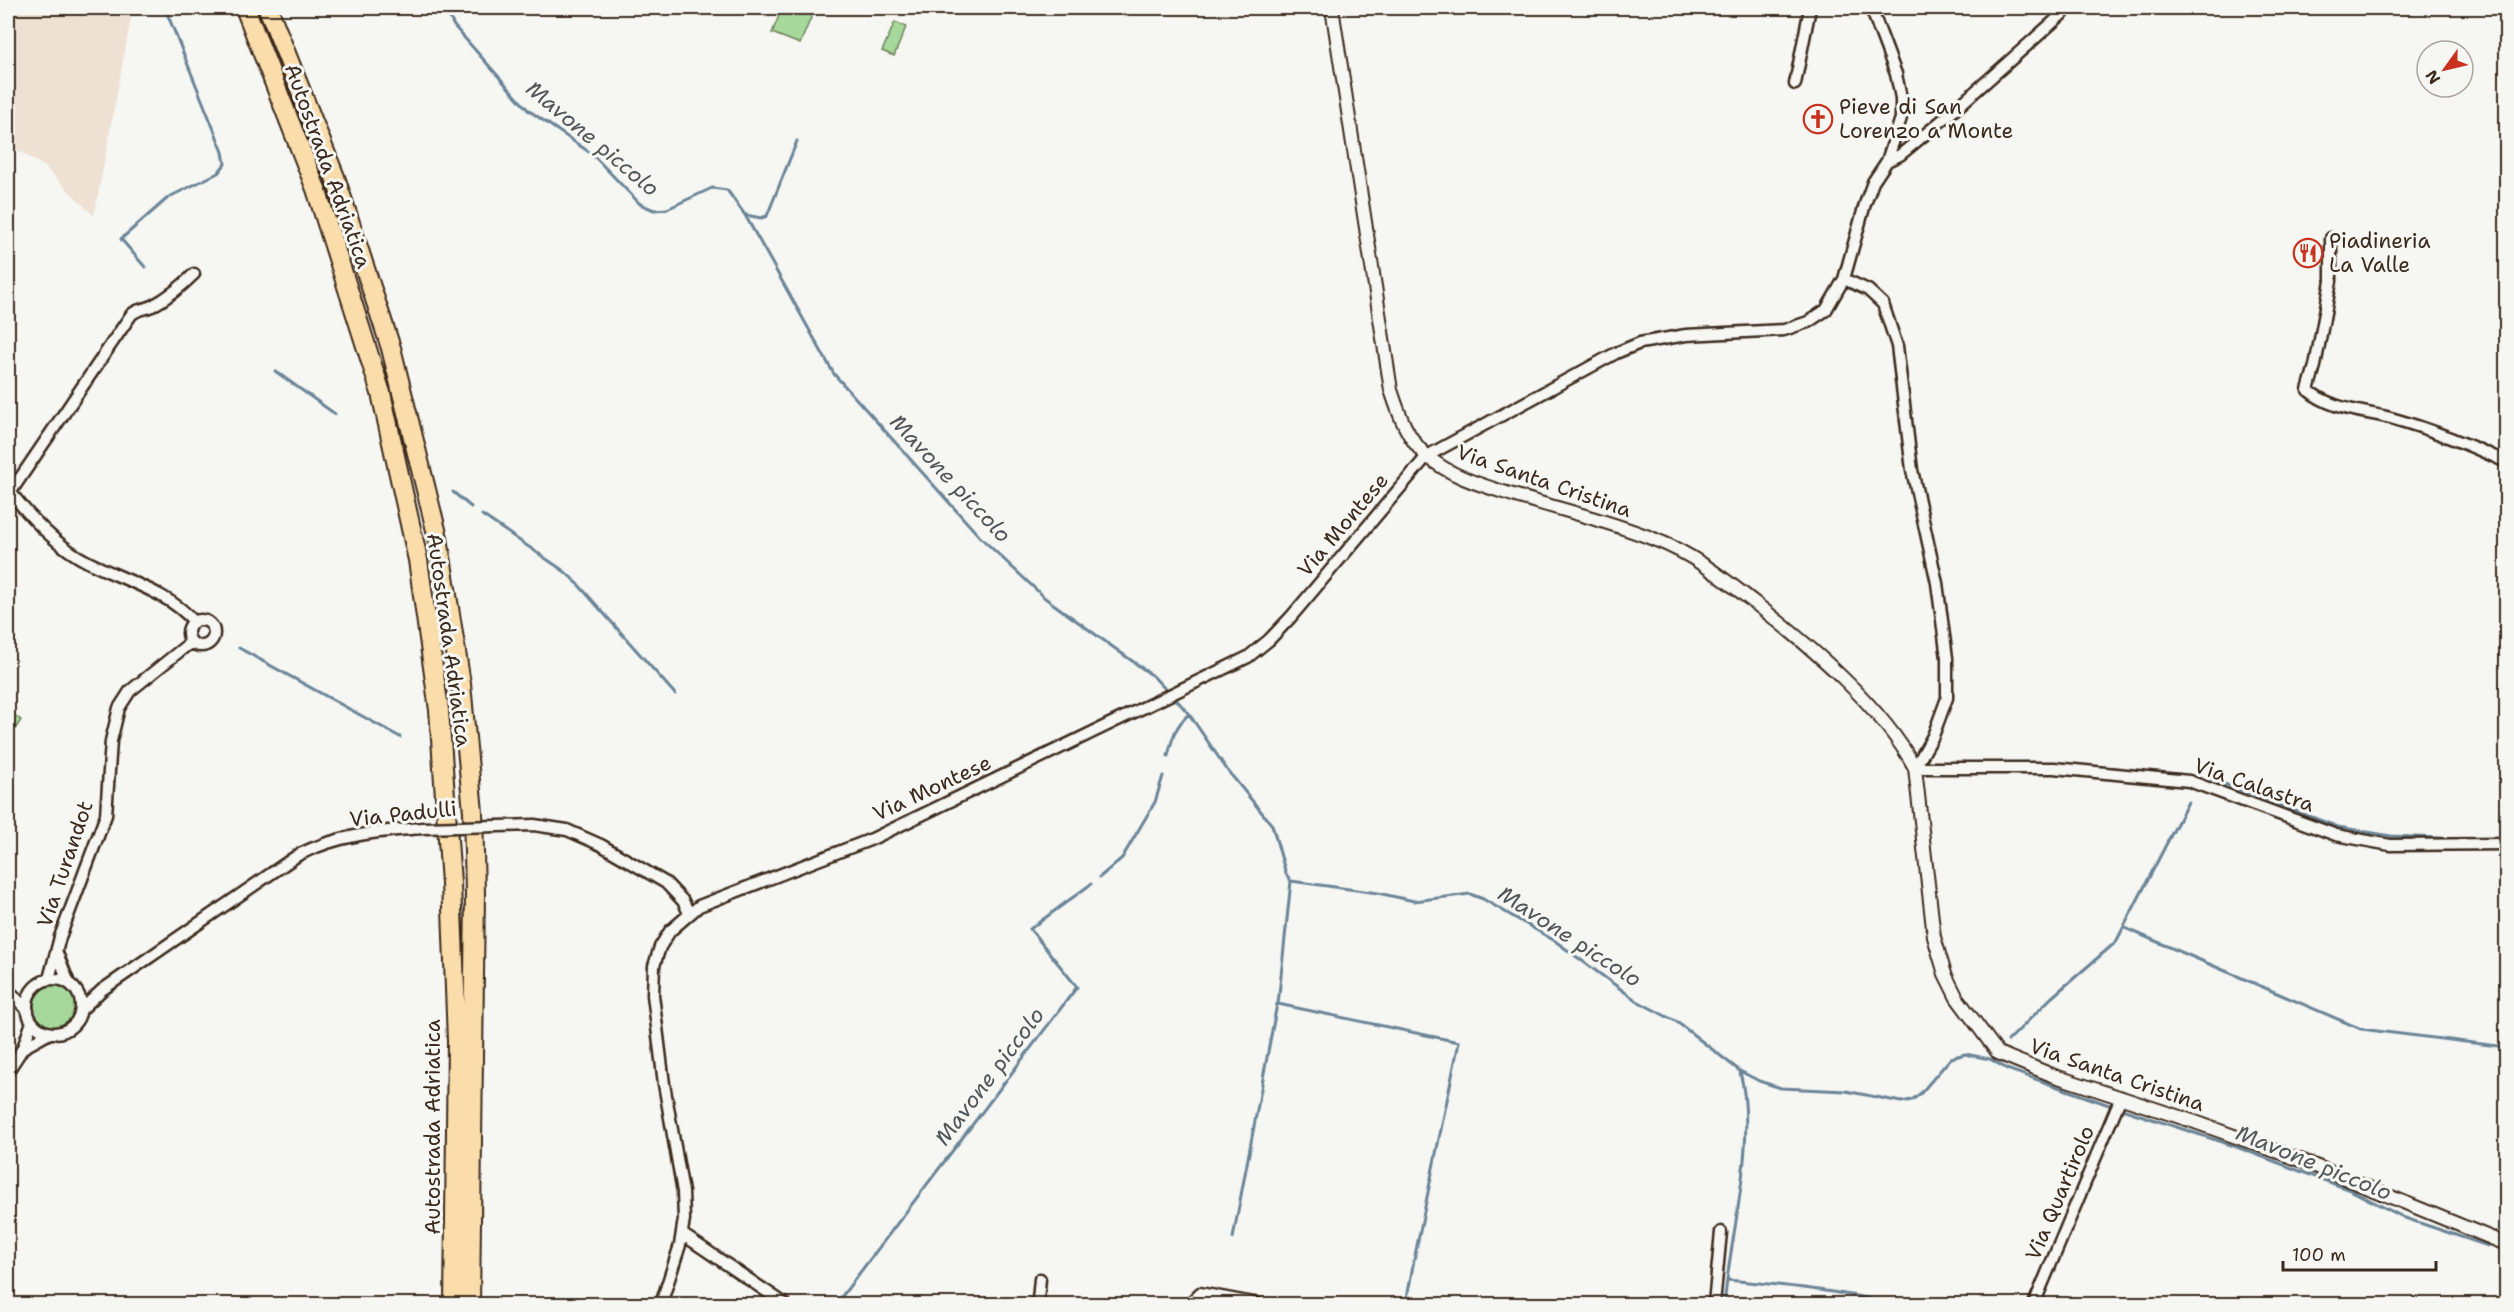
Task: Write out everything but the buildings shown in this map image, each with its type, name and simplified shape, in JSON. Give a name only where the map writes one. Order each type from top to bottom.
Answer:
[{"type":"highway","name":"Autostrada Adriatica","points":[[244,8],[316,189],[381,393],[418,561],[439,710],[451,883],[457,1041],[454,1305]]},
{"type":"highway","name":"Autostrada Adriatica","points":[[268,8],[335,177],[391,348],[438,538],[461,684],[473,812],[475,893],[471,1305]]},
{"type":"street","name":"Via Santa Cristina","points":[[1332,8],[1390,390],[1403,424],[1427,456],[1444,468],[1479,484],[1656,540],[1695,559],[1788,629],[1836,672],[1905,748],[1915,768],[1934,937],[1945,974],[1956,998],[1998,1053],[2043,1072],[2303,1161],[2506,1244]]},
{"type":"street","points":[[1795,84],[1810,8]]},
{"type":"street","points":[[1427,456],[1616,353],[1640,343],[1686,335],[1784,330],[1808,322],[1826,310],[1844,279],[1865,204],[1873,182],[1887,161],[1901,118],[1901,98],[1896,74],[1870,8]]},
{"type":"street","points":[[1887,161],[1900,155],[1951,113],[2069,8]]},
{"type":"street","points":[[2331,238],[2331,281],[2315,366],[2308,390],[2321,401],[2394,419],[2461,440],[2506,462]]},
{"type":"street","points":[[194,273],[179,290],[149,308],[136,309],[131,315],[10,496],[62,545],[86,561],[172,602],[186,611],[194,622]]},
{"type":"street","points":[[1844,279],[1868,290],[1883,304],[1897,346],[1912,470],[1937,583],[1947,658],[1947,698],[1933,736],[1915,768]]},
{"type":"street","name":"Via Montese","points":[[661,1305],[682,1234],[684,1219],[683,1192],[664,1084],[653,986],[654,966],[660,947],[670,931],[689,912],[699,906],[872,838],[1248,657],[1269,640],[1427,456]]},
{"type":"street","points":[[202,620],[209,622],[214,634],[212,641],[198,646],[191,642],[189,629],[194,622],[202,620]]},
{"type":"street","name":"Via Turandot","points":[[49,980],[60,937],[106,815],[111,741],[119,708],[130,691],[145,677],[191,642]]},
{"type":"street","name":"Via Calastra","points":[[1915,768],[2054,768],[2189,781],[2336,835],[2390,845],[2506,844]]},
{"type":"street","name":"Via Padulli","points":[[81,1010],[102,990],[276,868],[311,848],[370,832],[534,825],[567,830],[601,845],[666,884],[683,901],[689,912]]},
{"type":"street","name":"Via Turandot","points":[[57,953],[73,987]]},
{"type":"street","points":[[8,1071],[23,1048],[30,1017],[27,1004],[32,991],[42,982],[63,980],[73,987],[81,1003],[79,1018],[67,1030],[50,1033],[23,1048]]},
{"type":"street","points":[[73,987],[102,990]]},
{"type":"street","points":[[10,994],[32,991]]},
{"type":"street","points":[[10,994],[43,1031],[50,1033]]},
{"type":"street","name":"Via Quartirolo","points":[[2034,1305],[2121,1097]]},
{"type":"street","points":[[1714,1305],[1721,1232]]},
{"type":"street","points":[[682,1234],[784,1305]]},
{"type":"street","points":[[1034,1305],[1038,1300],[1040,1280]]},
{"type":"street","points":[[1192,1305],[1200,1293],[1259,1305]]},
{"type":"shaded area","points":[[8,8],[133,8],[94,216],[45,167],[8,144]]},
{"type":"green space","points":[[782,8],[815,8],[800,44],[772,33]]},
{"type":"green space","points":[[895,22],[906,27],[894,56],[882,51]]},
{"type":"green space","points":[[8,711],[21,720],[8,741]]},
{"type":"green space","points":[[56,984],[71,991],[78,1006],[71,1021],[56,1028],[41,1021],[34,1006],[41,991]]},
{"type":"waterway","name":"Mavone piccolo","points":[[145,267],[121,239],[169,197],[218,173],[225,164],[223,152],[165,8]]},
{"type":"waterway","name":"Mavone piccolo","points":[[445,8],[454,26],[528,110],[592,154],[640,204],[654,210],[667,209],[712,188],[727,190],[745,215],[834,374],[980,537],[1045,598],[1153,676],[1168,692]]},
{"type":"waterway","name":"Mavone piccolo","points":[[746,215],[761,218],[767,216],[797,141]]},
{"type":"waterway","name":"Mavone piccolo","points":[[275,371],[335,414]]},
{"type":"waterway","name":"Mavone piccolo","points":[[453,492],[471,507]]},
{"type":"waterway","name":"Mavone piccolo","points":[[482,515],[564,571],[577,583],[675,694]]},
{"type":"waterway","name":"Mavone piccolo","points":[[239,648],[400,737]]},
{"type":"waterway","name":"Mavone piccolo","points":[[1173,696],[1189,714],[1228,771],[1272,825],[1286,874],[1291,881],[1378,893],[1414,901],[1470,894],[1483,899],[1555,941],[1637,1001],[1677,1022],[1740,1071],[1759,1081],[1781,1088],[1846,1091],[1901,1102],[1912,1100],[1921,1093],[1951,1058],[1965,1054],[1990,1059],[2007,1069],[2112,1106]]},
{"type":"waterway","name":"Mavone piccolo","points":[[1168,756],[1177,728],[1189,714]]},
{"type":"waterway","name":"Mavone piccolo","points":[[1100,877],[1122,858],[1155,802],[1163,776]]},
{"type":"waterway","points":[[2211,779],[2338,827],[2391,836],[2463,839]]},
{"type":"waterway","points":[[2008,1041],[2051,998],[2116,942],[2188,802]]},
{"type":"waterway","name":"Mavone piccolo","points":[[1291,881],[1278,1004],[1459,1042],[1406,1304]]},
{"type":"waterway","name":"Mavone piccolo","points":[[836,1304],[1077,987],[1030,929],[1091,884]]},
{"type":"waterway","points":[[2125,928],[2361,1029],[2506,1047]]},
{"type":"waterway","name":"Mavone piccolo","points":[[1233,1238],[1277,1004]]},
{"type":"waterway","name":"Mavone piccolo","points":[[1740,1072],[1746,1121],[1745,1147],[1727,1280],[1811,1289],[1895,1304]]},
{"type":"waterway","name":"Mavone piccolo","points":[[2125,1110],[2234,1146],[2350,1190],[2405,1218],[2488,1246]]},
{"type":"waterway","name":"Mavone piccolo","points":[[2500,1249],[2506,1251]]},
{"type":"waterway","name":"Mavone piccolo","points":[[1724,1304],[1727,1280]]},
{"type":"place","name":"Pieve di San Lorenzo a Monte","points":[[1818,119]]},
{"type":"place","name":"Piadineria La Valle","points":[[2308,253]]}]
